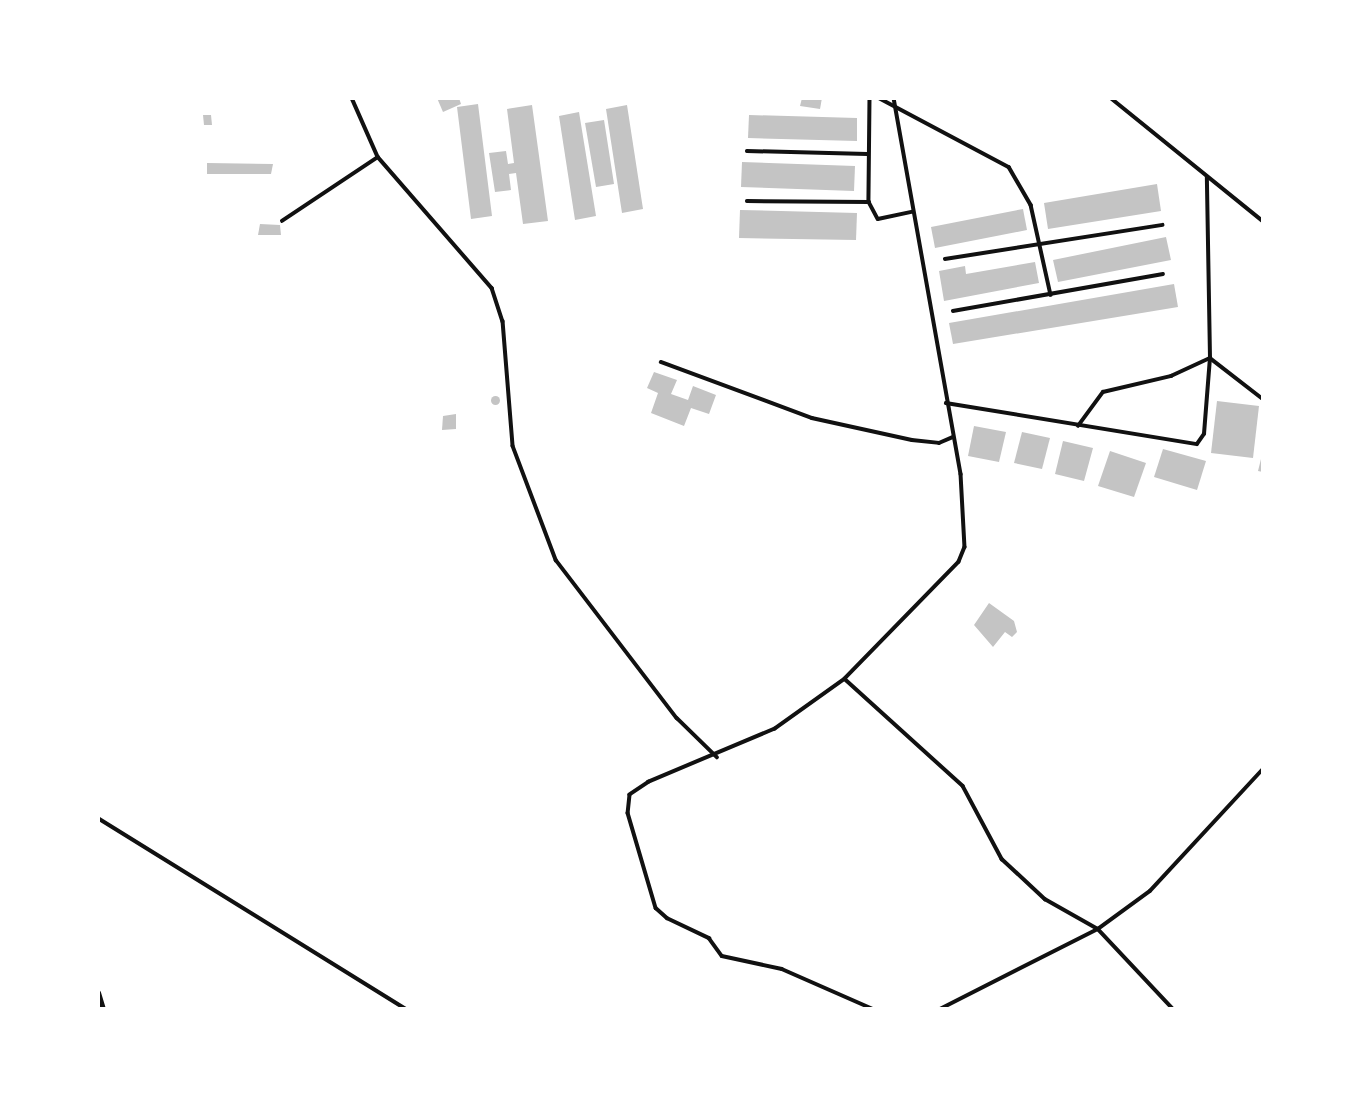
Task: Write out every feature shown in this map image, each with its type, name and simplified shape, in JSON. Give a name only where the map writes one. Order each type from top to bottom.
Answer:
[{"type":"street","points":[[98,993],[103,1009]]},
{"type":"lane","points":[[352,98],[377,157],[492,288],[503,321],[513,446],[563,572],[677,718],[717,757]]},
{"type":"lane","points":[[870,98],[867,154],[869,202],[878,219],[912,212]]},
{"type":"lane","points":[[878,98],[1009,167],[1031,205],[1042,244],[1051,295]]},
{"type":"lane","points":[[873,1009],[782,969],[722,956],[709,938],[656,908],[628,813],[630,795],[775,729],[845,679],[959,562],[965,526],[953,437],[894,98]]},
{"type":"lane","points":[[1111,98],[1263,221]]},
{"type":"lane","points":[[747,151],[867,154]]},
{"type":"lane","points":[[282,221],[377,157]]},
{"type":"lane","points":[[947,403],[1198,444],[1204,434],[1210,358],[1208,178]]},
{"type":"lane","points":[[747,201],[869,202]]},
{"type":"lane","points":[[945,259],[1162,225]]},
{"type":"lane","points":[[953,311],[1163,274]]},
{"type":"lane","points":[[1210,358],[1263,399]]},
{"type":"lane","points":[[1077,425],[1103,391],[1171,376],[1210,358]]},
{"type":"lane","points":[[661,362],[812,418],[912,440],[939,443],[953,437]]},
{"type":"lane","points":[[845,679],[963,786],[1002,859],[1045,899],[1098,929],[1173,1009]]},
{"type":"lane","points":[[940,1009],[1098,929],[1150,891],[1263,769]]},
{"type":"lane","points":[[98,818],[406,1009]]},
{"type":"building","points":[[437,98],[459,98],[461,104],[443,112]]},
{"type":"building","points":[[802,98],[822,98],[820,109],[800,106]]},
{"type":"building","points":[[478,104],[492,216],[471,219],[457,107]]},
{"type":"building","points":[[532,105],[548,221],[523,224],[516,173],[509,174],[511,190],[495,192],[489,153],[506,151],[508,164],[514,163],[507,109]]},
{"type":"building","points":[[627,105],[643,209],[622,213],[606,109]]},
{"type":"building","points":[[579,112],[596,216],[575,220],[559,116]]},
{"type":"building","points":[[203,115],[211,115],[212,125],[204,125]]},
{"type":"building","points":[[749,115],[857,118],[857,141],[748,138]]},
{"type":"building","points":[[604,120],[614,184],[596,187],[585,123]]},
{"type":"building","points":[[742,162],[855,166],[854,191],[741,187]]},
{"type":"building","points":[[207,163],[273,164],[271,174],[207,174]]},
{"type":"building","points":[[1157,184],[1161,211],[1048,229],[1044,203]]},
{"type":"building","points":[[1023,209],[1027,230],[935,248],[931,227]]},
{"type":"building","points":[[740,210],[857,213],[856,240],[739,238]]},
{"type":"building","points":[[260,224],[280,225],[281,235],[258,235]]},
{"type":"building","points":[[1166,237],[1171,260],[1058,282],[1053,260]]},
{"type":"building","points":[[1035,262],[1039,283],[944,301],[939,271],[965,266],[966,274]]},
{"type":"building","points":[[1174,284],[1178,307],[953,344],[949,323]]},
{"type":"building","points":[[654,372],[677,380],[671,394],[688,400],[693,386],[716,395],[709,414],[691,408],[684,426],[651,413],[658,393],[647,388]]},
{"type":"building","points":[[495,395],[500,400],[495,405],[490,400]]},
{"type":"building","points":[[1217,401],[1259,406],[1253,458],[1211,453]]},
{"type":"building","points":[[456,414],[456,429],[442,430],[443,416]]},
{"type":"building","points":[[974,426],[1006,432],[999,462],[968,456]]},
{"type":"building","points":[[1022,432],[1050,438],[1042,469],[1014,463]]},
{"type":"building","points":[[1063,441],[1093,448],[1084,481],[1055,474]]},
{"type":"building","points":[[1163,449],[1206,461],[1197,490],[1154,477]]},
{"type":"building","points":[[1110,451],[1146,463],[1134,497],[1098,486]]},
{"type":"building","points":[[1263,455],[1263,472],[1258,471]]},
{"type":"building","points":[[989,603],[1014,621],[1017,632],[1012,637],[1005,632],[993,647],[974,625]]}]
